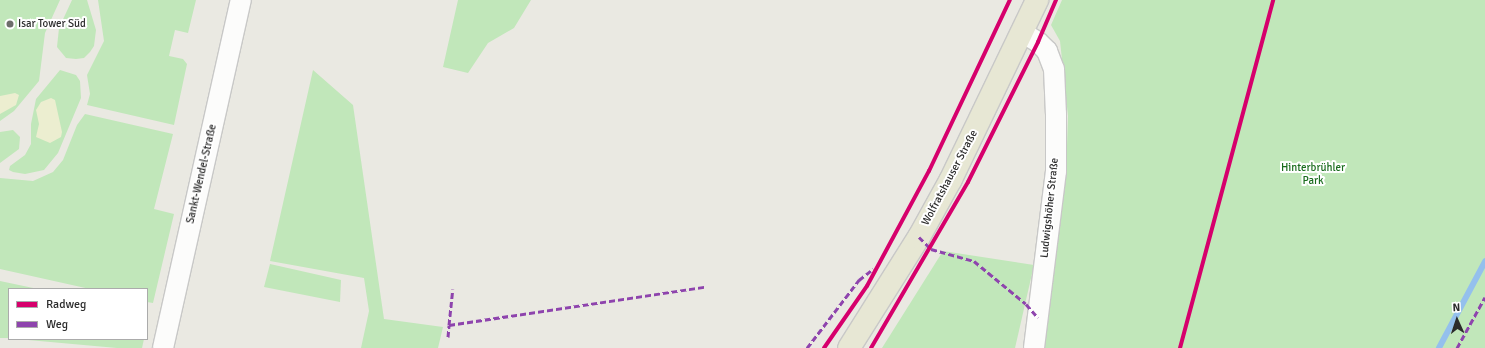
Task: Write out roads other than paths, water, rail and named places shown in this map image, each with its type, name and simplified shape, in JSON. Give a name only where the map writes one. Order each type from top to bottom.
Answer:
[{"type":"main road","name":"Wolfratshauser Straße","points":[[849,348],[919,237],[951,179],[1023,33],[1037,0]]},
{"type":"street","name":"Sankt-Wendel-Straße","points":[[163,348],[241,0]]},
{"type":"street","name":"Ludwigshöher Straße","points":[[1023,33],[1038,42],[1047,51],[1054,69],[1056,114],[1056,171],[1034,348]]},
{"type":"waterway","points":[[1439,348],[1485,262]]},
{"type":"place","name":"Isar Tower Süd","points":[[10,24]]},
{"type":"park label","name":"Hinterbrühler Park","points":[[1313,175]]}]
